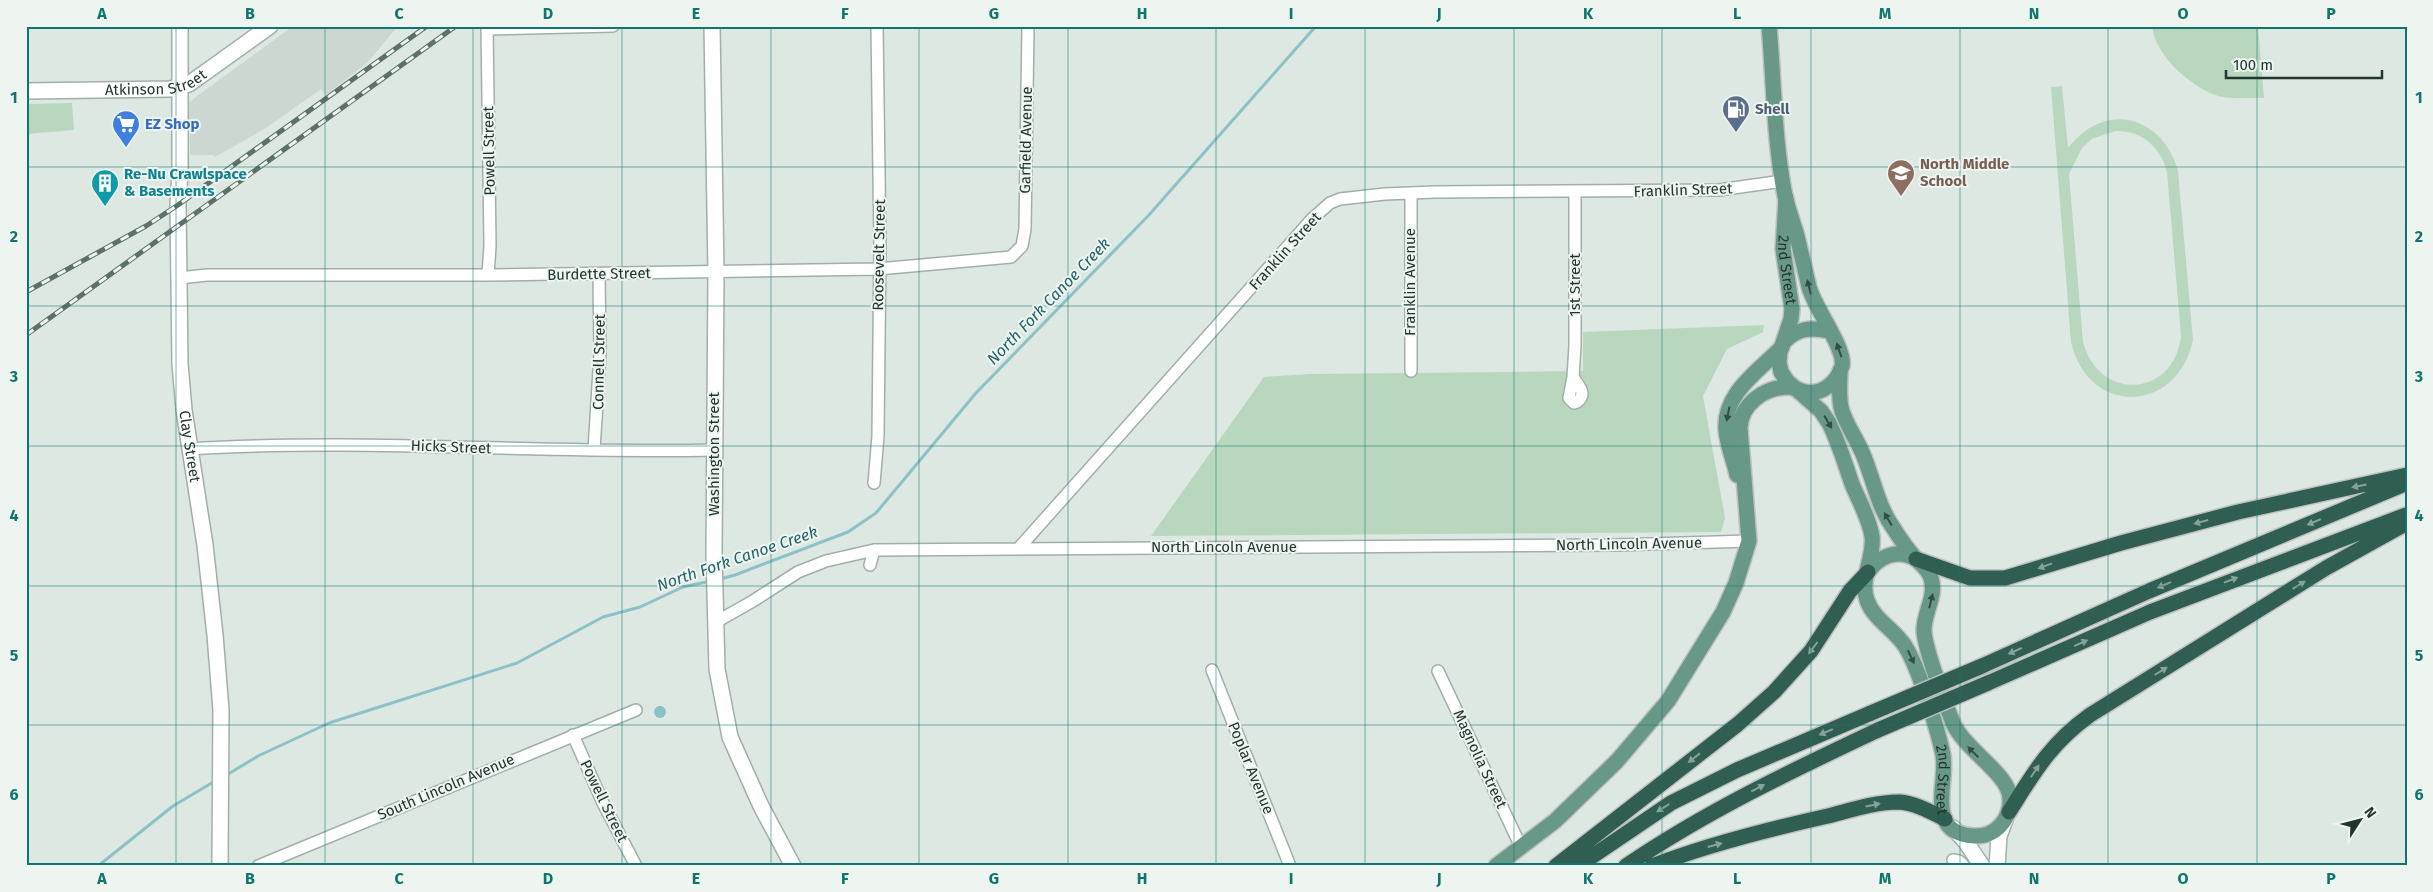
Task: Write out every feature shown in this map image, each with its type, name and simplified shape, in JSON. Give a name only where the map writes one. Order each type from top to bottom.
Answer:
[{"type":"highway","points":[[1916,559],[1970,578],[2005,578],[2121,543],[2238,512],[2407,475]]},
{"type":"highway","points":[[1578,866],[1612,840],[1671,804],[1737,770],[1982,666],[2149,591],[2407,482]]},
{"type":"highway","points":[[1626,866],[1724,806],[1878,730],[2150,612],[2407,514]]},
{"type":"highway","points":[[2007,816],[2045,756],[2067,733],[2090,715],[2326,568],[2407,523]]},
{"type":"highway","points":[[1556,866],[1738,724],[1774,692],[1811,651],[1850,591],[1868,572]]},
{"type":"highway","points":[[1652,866],[1685,853],[1883,803],[1899,802],[1916,806],[1949,824]]},
{"type":"main road","name":"2nd Street","points":[[1769,26],[1786,198],[1813,299],[1840,348],[1842,364],[1840,372],[1840,400],[1847,424],[1863,453],[1886,516],[1916,559],[1930,573],[1933,582],[1932,598],[1924,632],[1954,725],[1968,746],[2006,784],[2010,796],[2007,816],[1992,832],[1985,836],[1968,836],[1949,824],[1940,797],[1944,764],[1914,661],[1906,648],[1868,604],[1864,589],[1872,551],[1872,534],[1835,435],[1821,411],[1795,388],[1781,372],[1779,362],[1791,319],[1792,308],[1783,249],[1786,198]]},
{"type":"main road","points":[[1745,506],[1726,431],[1729,407],[1741,387],[1792,335],[1804,329],[1829,331]]},
{"type":"main road","points":[[1496,866],[1555,820],[1605,773],[1668,701],[1723,612],[1741,568],[1749,541],[1740,428],[1744,411],[1758,397],[1786,387],[1804,392],[1825,389],[1840,372]]},
{"type":"main road","points":[[1868,572],[1877,562],[1891,554],[1906,554],[1916,559]]},
{"type":"street","name":"Clay Street","points":[[180,26],[180,364],[189,449],[210,583],[221,710],[220,866]]},
{"type":"street","name":"Atkinson Street","points":[[26,92],[170,89],[181,86],[204,74],[270,26]]},
{"type":"street","points":[[487,28],[613,26]]},
{"type":"street","name":"Washington Street","points":[[712,26],[716,272],[714,555],[717,669],[730,737],[761,806],[793,866]]},
{"type":"street","name":"Roosevelt Street","points":[[874,483],[878,436],[878,26]]},
{"type":"street","name":"Garfield Avenue","points":[[1017,252],[1022,246],[1025,230],[1028,26]]},
{"type":"street","name":"Powell Street","points":[[487,28],[490,246],[488,275]]},
{"type":"street","name":"Franklin Street","points":[[1018,548],[1321,209],[1330,203],[1351,197],[1411,193],[1574,193],[1719,190],[1783,181]]},
{"type":"street","name":"Franklin Avenue","points":[[1411,193],[1411,371]]},
{"type":"street","name":"1st Street","points":[[1572,377],[1575,346],[1574,193]]},
{"type":"street","name":"Burdette Street","points":[[179,278],[207,276],[488,275],[878,270],[1004,259],[1011,257],[1017,252]]},
{"type":"street","name":"Connell Street","points":[[594,450],[600,354],[599,274]]},
{"type":"street","name":"Hicks Street","points":[[189,449],[334,445],[639,452],[714,450]]},
{"type":"street","name":"North Lincoln Avenue","points":[[716,622],[798,572],[826,561],[874,550],[1620,545],[1749,541]]},
{"type":"street","points":[[870,564],[874,550]]},
{"type":"street","name":"Poplar Avenue","points":[[1212,670],[1290,866]]},
{"type":"street","name":"Magnolia Street","points":[[1438,671],[1521,847]]},
{"type":"street","name":"South Lincoln Avenue","points":[[258,866],[636,710]]},
{"type":"street","name":"Powell Street","points":[[573,735],[603,803],[636,866]]},
{"type":"street","points":[[1998,866],[1999,836],[2007,816]]},
{"type":"street","points":[[1949,824],[1966,842],[1982,866]]},
{"type":"shaded area","points":[[293,26],[398,26],[367,63],[326,95],[321,89],[266,128],[215,157],[214,155],[190,155],[189,102]]},
{"type":"green space","points":[[2152,26],[2258,26],[2264,98],[2218,96],[2186,78],[2167,59],[2155,37]]},
{"type":"green space","points":[[2062,86],[2068,148],[2082,133],[2100,123],[2114,119],[2129,120],[2142,124],[2154,132],[2172,156],[2178,171],[2193,340],[2184,365],[2170,382],[2152,393],[2132,397],[2113,394],[2095,383],[2080,366],[2071,342],[2051,87]],"holes":[[[2115,131],[2124,131],[2141,137],[2155,148],[2167,172],[2181,336],[2175,357],[2165,372],[2151,381],[2135,385],[2119,383],[2104,375],[2092,362],[2083,342],[2069,174],[2082,148],[2092,139]]]},
{"type":"green space","points":[[72,103],[74,130],[26,134],[26,104]]},
{"type":"green space","points":[[1764,325],[1763,332],[1727,349],[1703,396],[1725,518],[1721,532],[1151,536],[1264,377],[1311,374],[1583,371],[1583,332]]},
{"type":"water","points":[[660,706],[666,712],[660,718],[654,712]]},
{"type":"waterway","name":"North Fork Canoe Creek","points":[[720,579],[848,532],[876,513],[976,393],[1148,216],[1316,26]]},
{"type":"waterway","name":"North Fork Canoe Creek","points":[[225,776],[258,756],[329,723],[517,663],[603,617],[640,607],[683,587],[711,581]]},
{"type":"waterway","name":"North Fork Canoe Creek","points":[[98,866],[173,806],[215,781]]},
{"type":"railway","points":[[26,292],[146,226],[178,205],[427,26]]},
{"type":"railway","points":[[26,335],[456,26]]},
{"type":"place","name":"Shell","points":[[1736,133]]},
{"type":"place","name":"EZ Shop","points":[[126,148]]},
{"type":"place","name":"North Middle School","points":[[1901,197]]},
{"type":"place","name":"Re-Nu Crawlspace & Basements","points":[[105,207]]}]
